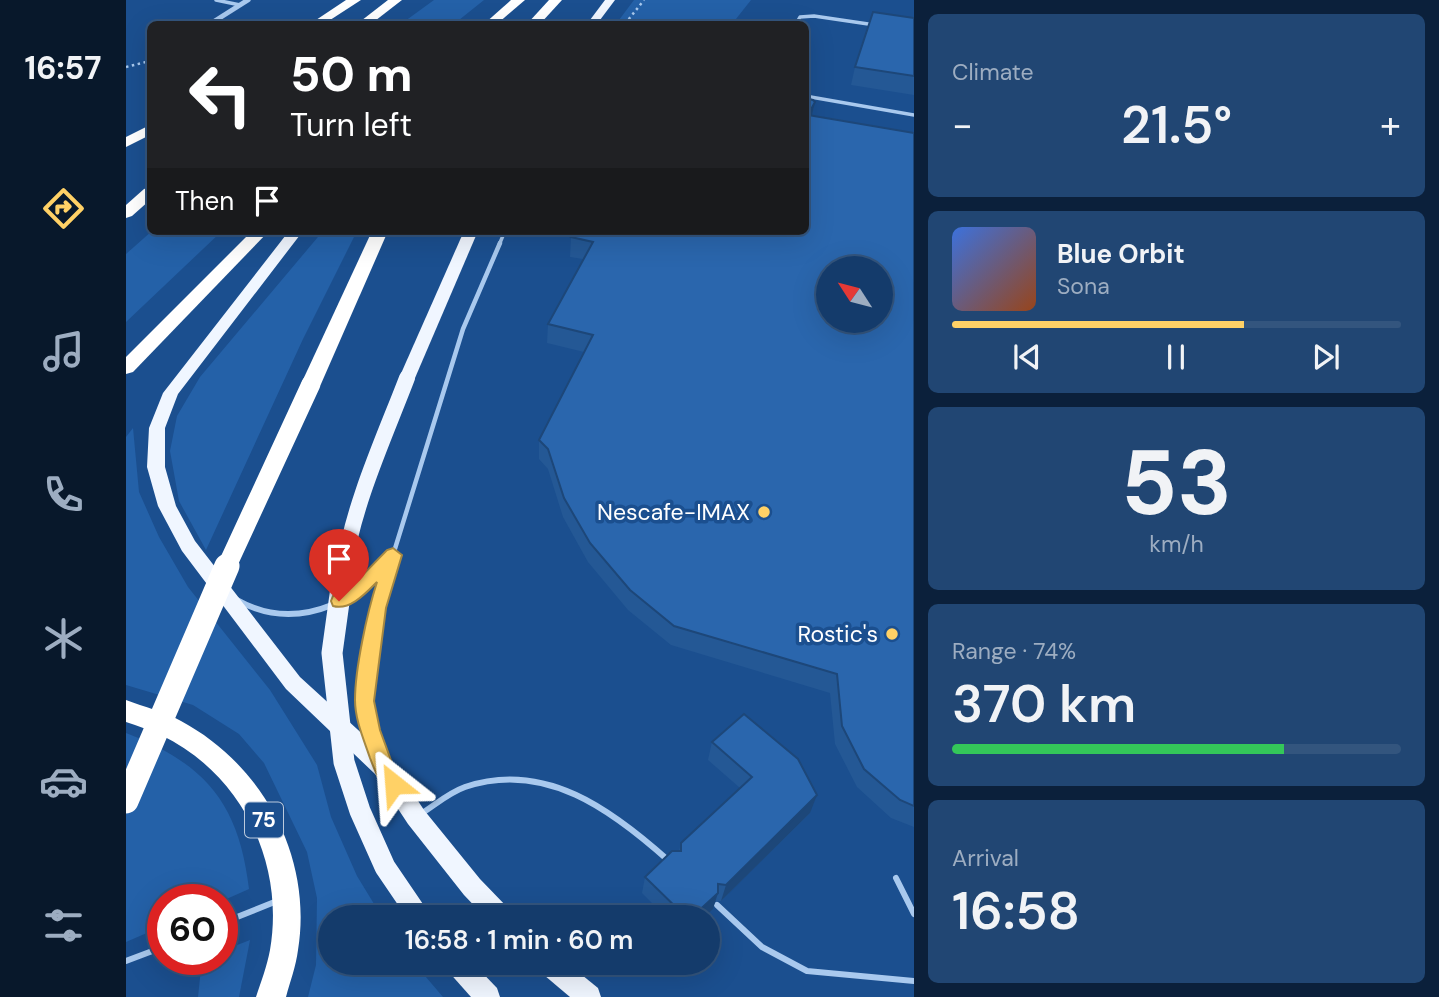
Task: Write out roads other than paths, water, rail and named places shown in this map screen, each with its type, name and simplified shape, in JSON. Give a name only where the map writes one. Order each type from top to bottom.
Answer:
[{"type":"highway","points":[[321,21],[355,0]]},
{"type":"highway","points":[[367,21],[396,0]]},
{"type":"highway","points":[[494,21],[519,0]]},
{"type":"highway","points":[[536,21],[556,0]]},
{"type":"highway","points":[[126,143],[147,131]]},
{"type":"highway","points":[[126,213],[147,195]]},
{"type":"highway","points":[[126,368],[257,235]]},
{"type":"highway","points":[[126,802],[228,564],[378,235]]},
{"type":"highway","name":"75","points":[[126,711],[152,718],[211,750],[248,790],[277,844],[289,914],[277,982],[271,997]]},
{"type":"main road","points":[[594,21],[610,0]]},
{"type":"main road","points":[[293,235],[171,393],[157,428],[156,467],[167,506],[188,546],[293,683],[383,767],[416,817],[488,905]]},
{"type":"main road","points":[[411,905],[385,867],[360,811],[344,762],[332,653],[347,548],[378,452],[469,235]]},
{"type":"main road","points":[[467,975],[488,997]]},
{"type":"main road","points":[[562,975],[589,997]]},
{"type":"street","points":[[215,21],[248,0]]},
{"type":"lane","points":[[216,0],[240,5]]},
{"type":"lane","points":[[798,21],[800,17],[814,16],[876,25]]},
{"type":"lane","points":[[809,97],[914,115]]},
{"type":"lane","points":[[383,767],[370,730],[364,701],[377,608],[463,329],[503,235]]},
{"type":"lane","points":[[220,590],[257,611],[284,613],[323,609],[356,593],[393,555]]},
{"type":"lane","points":[[416,817],[462,788],[496,778],[530,779],[562,786],[596,802],[627,822],[673,864]]},
{"type":"lane","points":[[896,878],[914,914]]},
{"type":"lane","points":[[238,917],[287,898]]},
{"type":"lane","points":[[720,908],[762,947],[807,971],[914,981]]},
{"type":"lane","points":[[126,961],[147,953]]},
{"type":"place","name":"Nescafe-IMAX","points":[[764,512]]},
{"type":"place","name":"Rostic's","points":[[892,634]]}]
